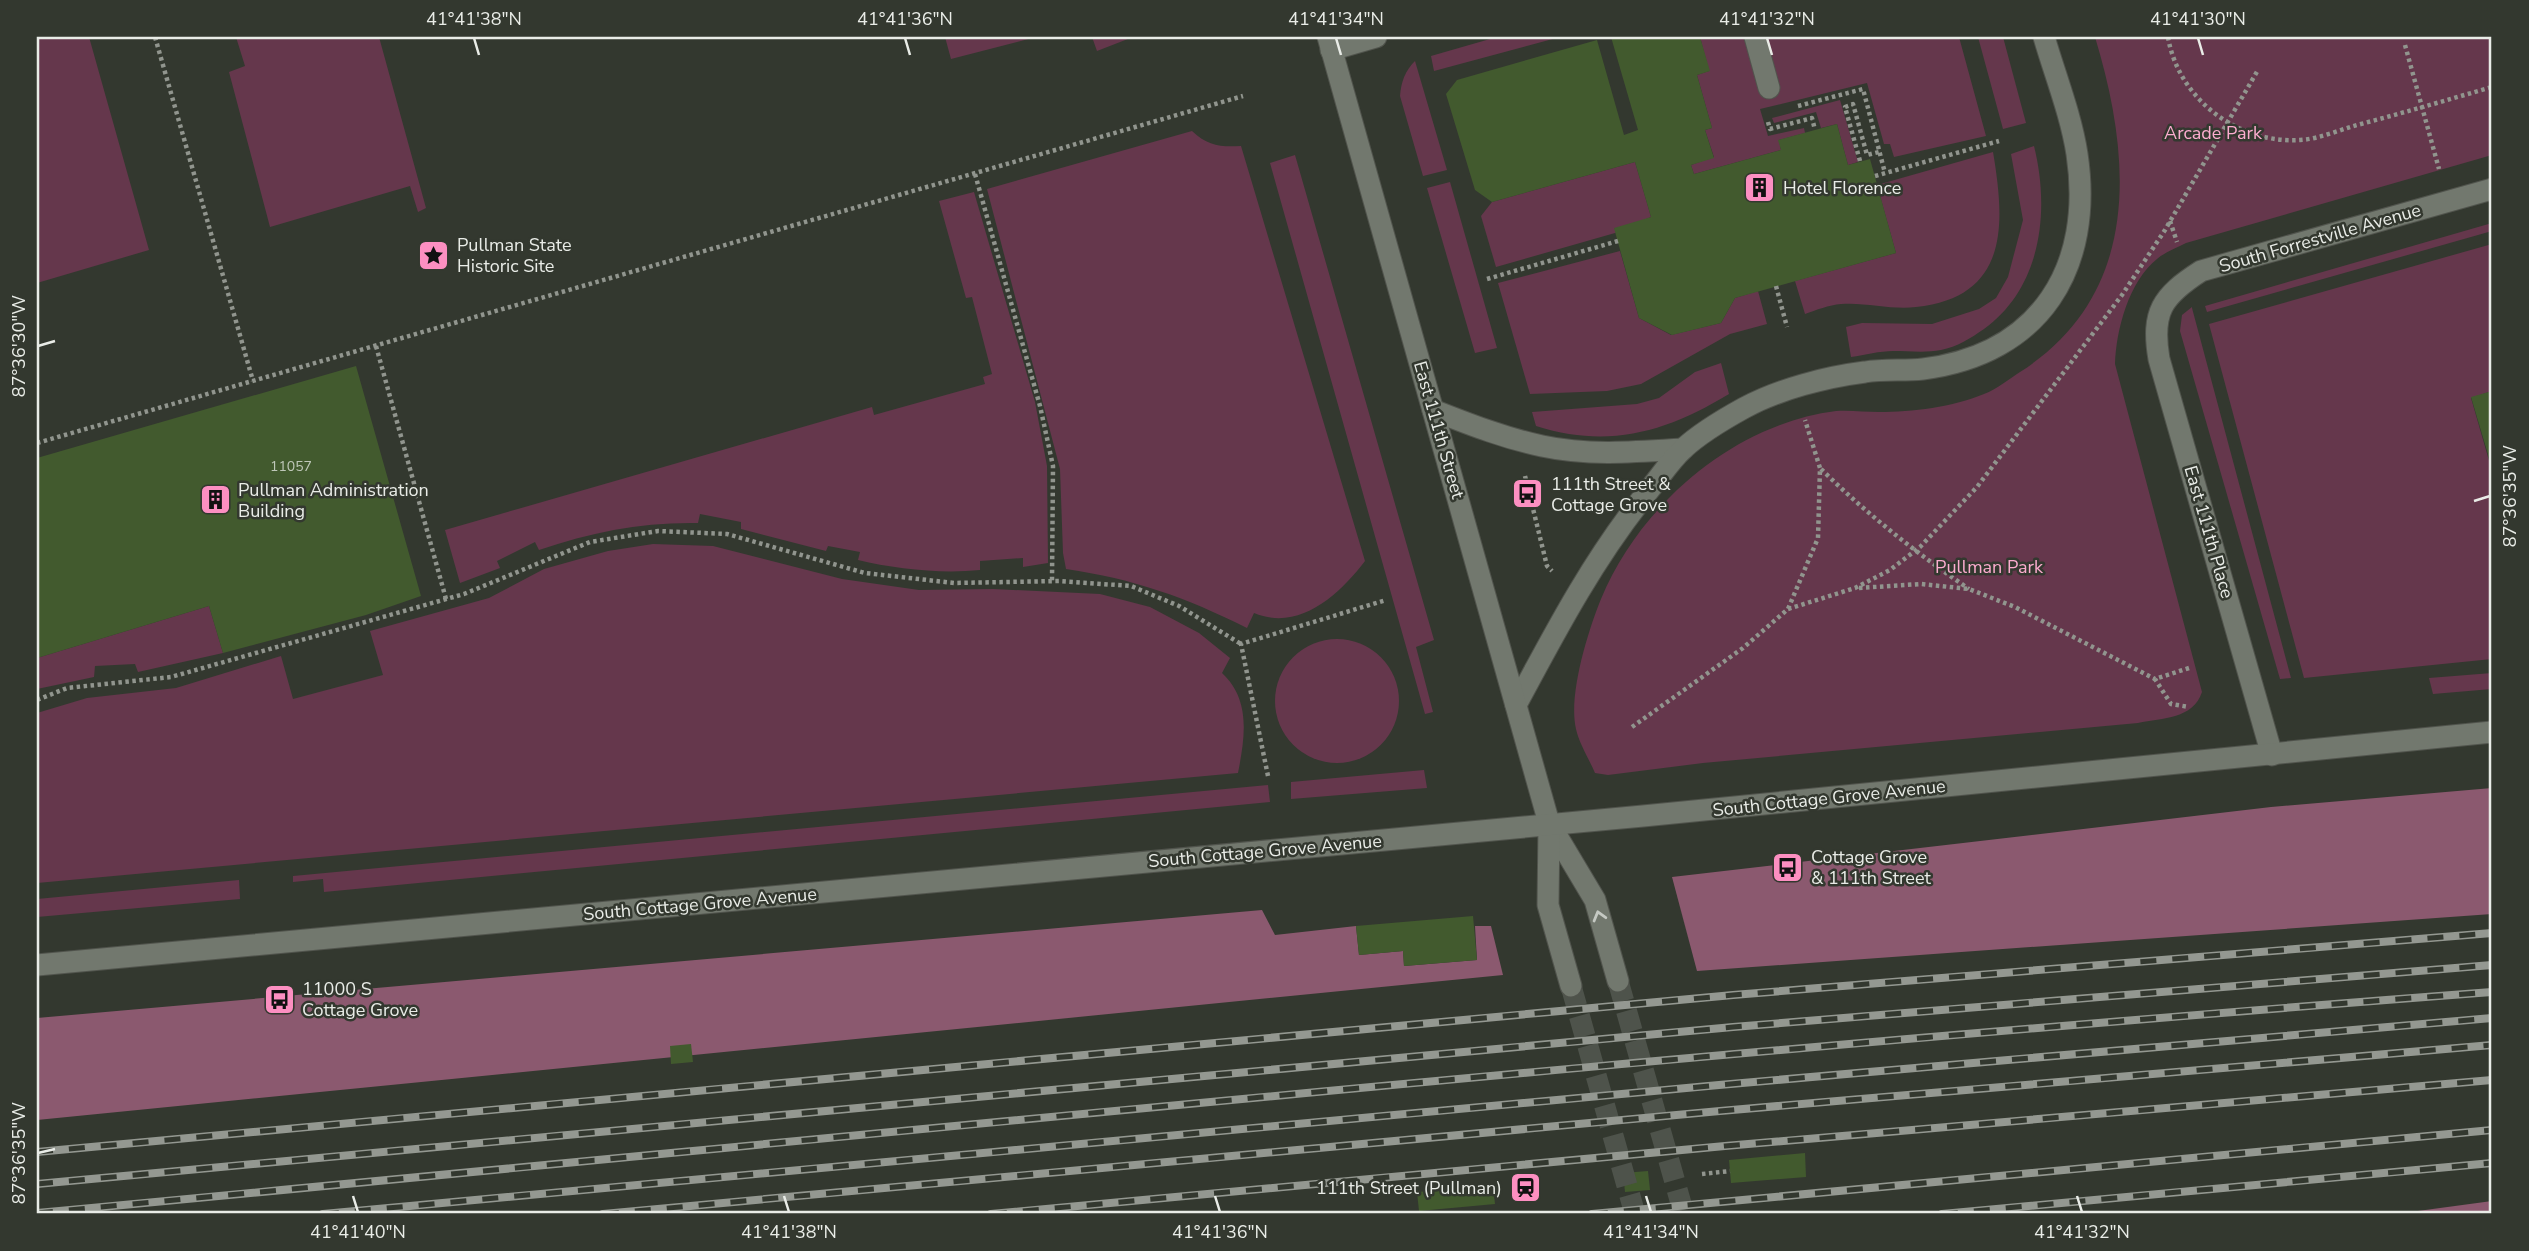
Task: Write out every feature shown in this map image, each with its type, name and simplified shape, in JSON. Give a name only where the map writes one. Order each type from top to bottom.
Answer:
[{"type":"street","points":[[1329,43],[1376,37]]},
{"type":"street","points":[[1755,37],[1769,88]]},
{"type":"street","points":[[1516,705],[1570,602],[1627,517],[1683,449],[1745,407],[1803,385],[1865,372],[1923,369],[1964,361],[2006,341],[2037,316],[2066,277],[2077,239],[2081,194],[2076,152],[2044,37]]},
{"type":"street","name":"East 111th Street","points":[[1329,43],[1549,823],[1595,900],[1618,981]]},
{"type":"street","name":"South Forrestville Avenue","points":[[2160,308],[2175,288],[2201,271],[2492,189]]},
{"type":"street","name":"East 111th Place","points":[[2160,308],[2154,333],[2159,359],[2272,755]]},
{"type":"street","points":[[1433,410],[1489,431],[1543,446],[1614,454],[1683,449]]},
{"type":"street","name":"South Cottage Grove Avenue","points":[[37,965],[2272,755],[2492,732]]},
{"type":"street","name":"East 111th Street","points":[[1549,823],[1548,905],[1571,986]]},
{"type":"path","points":[[155,37],[253,382]]},
{"type":"path","points":[[2168,37],[2177,68],[2190,90],[2227,121],[2265,138],[2302,140],[2492,87]]},
{"type":"path","points":[[2405,45],[2439,170]]},
{"type":"path","points":[[1855,589],[1890,570],[1914,552],[1977,487],[2122,295],[2170,221],[2258,70]]},
{"type":"path","points":[[1790,108],[1863,89],[1885,173]]},
{"type":"path","points":[[37,443],[1243,96]]},
{"type":"path","points":[[1860,161],[1845,107],[1853,104],[1867,155],[1879,152]]},
{"type":"path","points":[[1766,115],[1770,129],[1812,118],[1815,130]]},
{"type":"path","points":[[1875,176],[1999,141]]},
{"type":"path","points":[[975,174],[1040,405],[1053,466],[1052,581]]},
{"type":"path","points":[[2170,221],[2176,242]]},
{"type":"path","points":[[1487,279],[1618,241]]},
{"type":"path","points":[[1776,286],[1787,327]]},
{"type":"path","points":[[376,346],[446,598]]},
{"type":"path","points":[[1788,609],[1818,538],[1821,468],[1805,420]]},
{"type":"path","points":[[1821,468],[1863,510],[1914,552],[1969,589],[2015,607],[2155,679],[2171,704],[2189,707]]},
{"type":"path","points":[[1525,469],[1525,480],[1547,566],[1555,574]]},
{"type":"path","points":[[37,700],[67,688],[171,677],[446,598],[590,542],[658,531],[727,534],[865,573],[954,583],[1052,581],[1130,586],[1179,606],[1241,644],[1268,776]]},
{"type":"path","points":[[1632,727],[1743,648],[1788,609],[1855,589],[1921,583],[1969,589]]},
{"type":"path","points":[[1241,644],[1386,600]]},
{"type":"path","points":[[2155,679],[2189,668]]},
{"type":"path","points":[[1702,1174],[1730,1171]]},
{"type":"green space","points":[[37,37],[89,37],[149,250],[37,283]]},
{"type":"green space","points":[[236,37],[379,37],[426,208],[418,212],[410,186],[270,227],[229,72],[245,66]]},
{"type":"green space","points":[[945,37],[1036,37],[951,59]]},
{"type":"green space","points":[[1092,37],[1133,37],[1097,51]]},
{"type":"green space","points":[[1497,37],[1560,37],[1434,71],[1431,56]]},
{"type":"green space","points":[[1700,37],[1959,37],[1986,136],[1894,157],[1890,144],[1884,144],[1867,83],[1760,109],[1768,136],[1804,128],[1805,133],[1779,140],[1781,150],[1694,174],[1691,165],[1714,157],[1705,130],[1712,128],[1697,75],[1709,71]]},
{"type":"green space","points":[[1978,37],[2003,37],[2026,123],[2003,129]]},
{"type":"green space","name":"Pullman Park","points":[[2095,37],[2492,37],[2492,155],[2186,243],[2167,252],[2147,268],[2132,293],[2121,322],[2115,364],[2202,692],[2198,701],[2192,708],[2176,716],[2138,723],[1703,763],[1608,775],[1595,773],[1577,734],[1574,715],[1577,681],[1585,645],[1601,599],[1618,564],[1665,502],[1694,475],[1727,451],[1761,433],[1798,419],[1836,411],[1919,410],[1972,399],[1989,392],[2020,372],[2060,340],[2088,304],[2107,264],[2117,221],[2120,176],[2116,130]]},
{"type":"green space","points":[[1415,61],[1447,170],[1423,176],[1400,96],[1404,77]]},
{"type":"green space","points":[[1840,100],[1858,162],[1848,165],[1837,124],[1821,128],[1816,112],[1774,123],[1772,118]]},
{"type":"green space","points":[[1192,131],[1203,140],[1215,144],[1241,146],[1365,561],[1343,586],[1317,607],[1287,618],[1271,618],[1254,613],[1247,628],[1159,591],[1114,578],[1066,569],[1060,469],[987,189]]},
{"type":"green space","points":[[2034,146],[2041,196],[2037,246],[2030,270],[2019,292],[2003,312],[1974,336],[1947,349],[1888,351],[1851,357],[1846,327],[1862,323],[1932,324],[1979,309],[1996,298],[2008,277],[2023,220],[2011,154]]},
{"type":"green space","points":[[1993,152],[1999,230],[1994,252],[1985,272],[1969,289],[1947,300],[1916,307],[1841,304],[1805,314],[1795,281],[1896,253],[1877,185]]},
{"type":"green space","points":[[1295,155],[1434,640],[1416,647],[1433,712],[1425,714],[1270,163]]},
{"type":"green space","points":[[1635,162],[1651,217],[1615,233],[1496,267],[1481,216],[1492,202]]},
{"type":"green space","points":[[1450,182],[1497,348],[1475,353],[1427,188]]},
{"type":"green space","points":[[974,192],[1035,402],[1047,466],[1048,563],[1023,567],[1023,558],[980,561],[980,570],[950,571],[887,566],[858,560],[860,552],[828,546],[826,551],[741,529],[741,522],[700,514],[698,523],[617,529],[539,550],[535,542],[497,561],[500,568],[460,583],[445,530],[872,407],[874,415],[985,384],[983,377],[992,374],[972,297],[966,298],[939,201]]},
{"type":"green space","points":[[2492,223],[2492,231],[2207,312],[2205,306]]},
{"type":"green space","points":[[2492,244],[2492,391],[2471,398],[2492,471],[2492,659],[2304,678],[2209,324]]},
{"type":"green space","points":[[1620,251],[1639,318],[1671,335],[1721,323],[1735,298],[1758,291],[1767,324],[1730,334],[1641,384],[1607,391],[1530,394],[1498,283]]},
{"type":"green space","points":[[2192,307],[2291,678],[2280,679],[2180,331],[2182,315]]},
{"type":"green space","points":[[1721,363],[1729,394],[1659,427],[1613,436],[1588,436],[1536,426],[1532,412],[1637,404],[1659,398],[1695,372]]},
{"type":"green space","points":[[653,544],[713,546],[842,579],[919,590],[993,589],[1100,594],[1150,607],[1199,633],[1230,658],[1222,673],[1238,695],[1244,720],[1238,773],[37,883],[37,713],[87,698],[176,688],[281,656],[293,699],[383,675],[370,631],[489,598],[544,569],[608,551]]},
{"type":"green space","points":[[209,606],[223,653],[138,672],[135,664],[95,666],[94,677],[37,689],[37,658]]},
{"type":"green space","points":[[1337,639],[1361,644],[1381,657],[1394,677],[1399,701],[1394,725],[1381,745],[1361,758],[1337,763],[1313,758],[1293,745],[1280,725],[1275,701],[1280,677],[1293,657],[1313,644]]},
{"type":"green space","points":[[2492,673],[2492,689],[2433,694],[2429,678]]},
{"type":"green space","points":[[1424,770],[1427,788],[1291,799],[1291,782]]},
{"type":"green space","points":[[1268,785],[1270,802],[324,892],[323,879],[293,882],[293,876]]},
{"type":"green space","points":[[239,880],[240,899],[37,917],[37,899]]},
{"type":"shaded area","points":[[2492,788],[2492,914],[1697,971],[1672,877],[2271,807]]},
{"type":"shaded area","points":[[1262,910],[1275,935],[1356,926],[1359,955],[1403,951],[1404,966],[1477,960],[1475,926],[1491,926],[1503,975],[37,1120],[37,1018]]},
{"type":"shaded area","points":[[2492,1201],[2492,1214],[2403,1213]]},
{"type":"building","name":"Hotel Florence","points":[[1611,37],[1700,37],[1710,71],[1697,75],[1712,128],[1705,130],[1714,158],[1691,165],[1694,174],[1781,150],[1778,140],[1837,124],[1848,165],[1870,159],[1896,253],[1735,298],[1721,323],[1672,335],[1639,318],[1614,228],[1651,217],[1635,162],[1492,202],[1475,190],[1446,94],[1457,80],[1597,40],[1624,135],[1638,130]]},
{"type":"building","name":"Pullman Administration Building","points":[[356,366],[421,596],[366,615],[223,653],[209,606],[37,658],[37,458]]},
{"type":"building","points":[[2492,391],[2492,468],[2471,397]]},
{"type":"building","points":[[1473,916],[1477,960],[1404,966],[1403,951],[1359,955],[1356,926]]},
{"type":"building","points":[[691,1044],[693,1062],[671,1064],[670,1046]]},
{"type":"building","points":[[1805,1153],[1806,1177],[1731,1183],[1729,1160]]},
{"type":"building","points":[[1648,1171],[1650,1190],[1625,1192],[1623,1173]]},
{"type":"building","points":[[1493,1186],[1495,1204],[1419,1211],[1417,1192]]},
{"type":"tunnel","points":[[1618,981],[1684,1214]]},
{"type":"tunnel","points":[[1571,986],[1635,1214]]},
{"type":"railway","points":[[37,1152],[1733,995],[2492,933]]},
{"type":"railway","points":[[37,1184],[1733,1027],[2492,965]]},
{"type":"railway","points":[[37,1213],[1571,1069],[2492,992]]},
{"type":"railway","points":[[323,1214],[1719,1085],[2492,1018]]},
{"type":"railway","points":[[603,1214],[1720,1111],[2492,1045]]},
{"type":"railway","points":[[991,1214],[1725,1146],[2492,1080]]},
{"type":"railway","points":[[1592,1214],[2492,1130]]},
{"type":"railway","points":[[1942,1214],[2492,1163]]},
{"type":"place","name":"Hotel Florence","points":[[1760,188]]},
{"type":"place","name":"Pullman State Historic Site","points":[[434,255]]},
{"type":"place","name":"111th Street & Cottage Grove","points":[[1528,494]]},
{"type":"place","name":"Pullman Administration Building","points":[[215,500]]},
{"type":"place","name":"Cottage Grove & 111th Street","points":[[1788,867]]},
{"type":"place","name":"11000 S Cottage Grove","points":[[279,999]]},
{"type":"place","name":"111th Street (Pullman)","points":[[1525,1188]]},
{"type":"park label","name":"Arcade Park","points":[[2213,133]]}]
